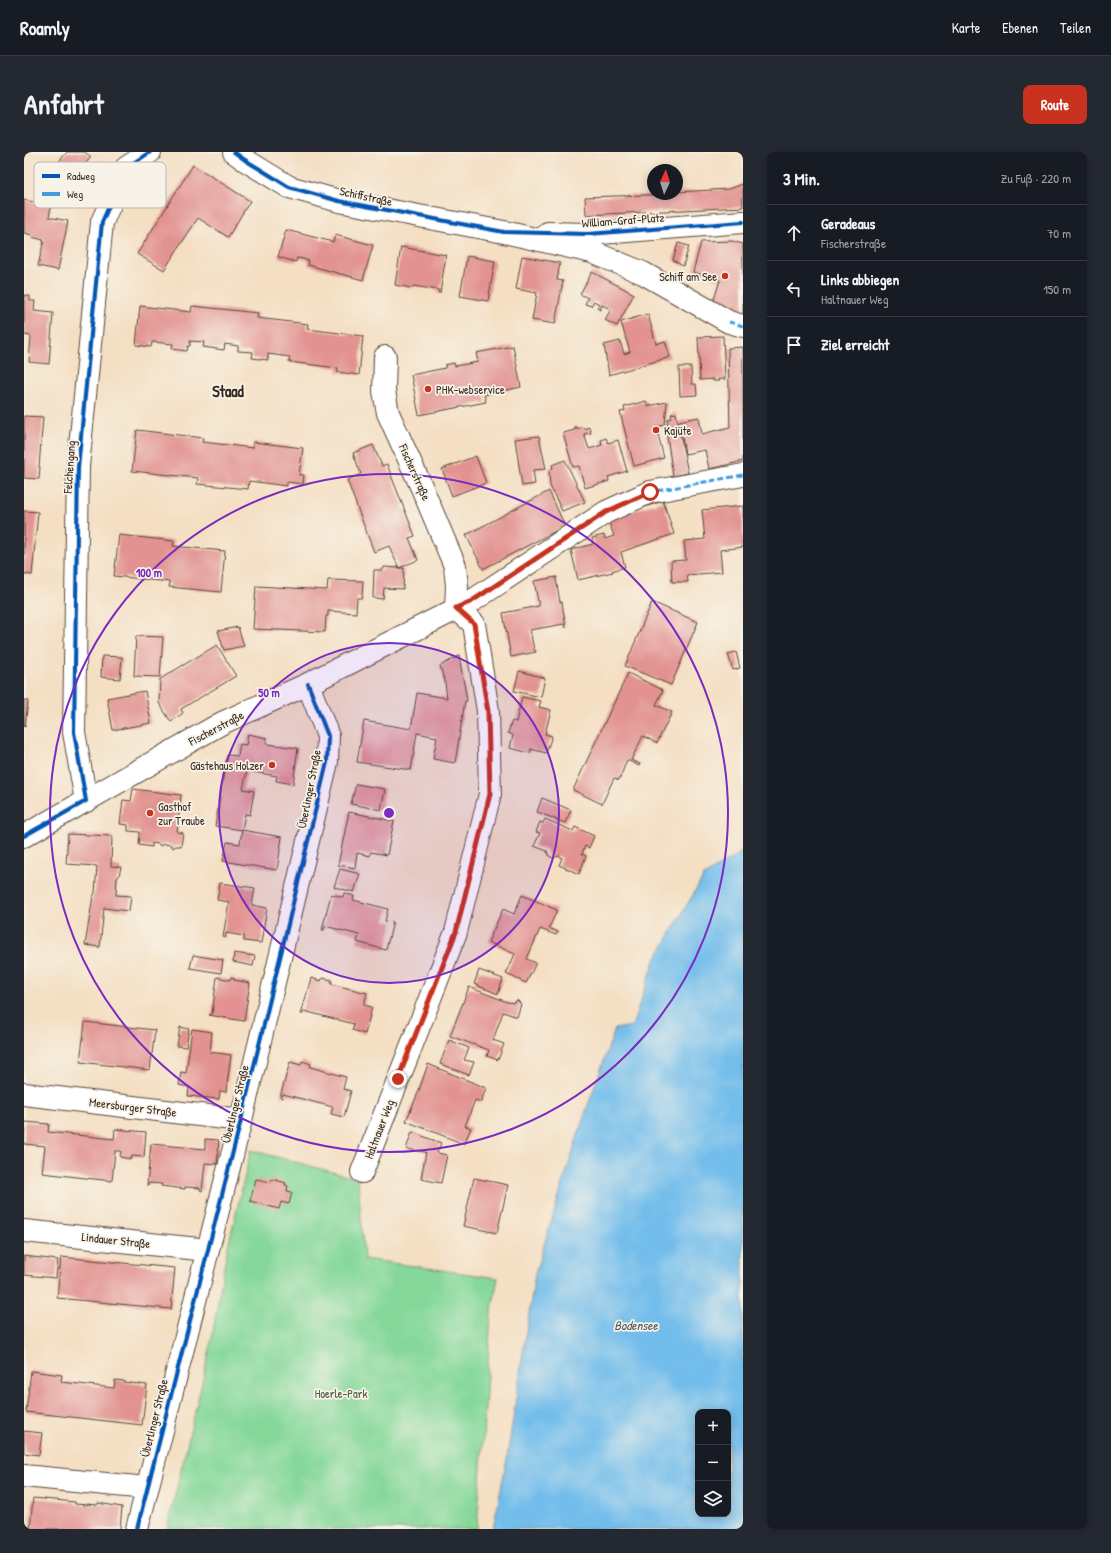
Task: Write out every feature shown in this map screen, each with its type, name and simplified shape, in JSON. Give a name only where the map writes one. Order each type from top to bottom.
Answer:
[{"type":"street","name":"Felchengang","points":[[135,162],[150,152]]},
{"type":"street","name":"Schiffstraße","points":[[234,152],[289,187],[339,202],[504,232],[592,252],[643,273],[736,324]]},
{"type":"street","name":"Felchengang","points":[[86,801],[74,732],[78,467],[102,222],[108,208]]},
{"type":"street","name":"William-Graf-Platz","points":[[504,232],[588,234],[743,222]]},
{"type":"street","name":"Fischerstraße","points":[[385,357],[385,402],[388,413],[455,566],[457,586],[456,608]]},
{"type":"street","name":"Fischerstraße","points":[[24,836],[222,723],[308,684],[472,601],[606,512],[650,492],[743,475]]},
{"type":"street","name":"Haltnauer Weg","points":[[362,1172],[456,932],[490,794],[488,712],[474,624],[456,608]]},
{"type":"street","name":"Überlinger Straße","points":[[137,1529],[241,1120],[327,762],[328,736],[308,684]]},
{"type":"street","name":"Meersburger Straße","points":[[24,1094],[241,1120]]},
{"type":"street","name":"Lindauer Straße","points":[[24,1231],[208,1250]]},
{"type":"street","points":[[24,1476],[147,1488]]},
{"type":"green space","name":"Hoerle-Park","points":[[251,1150],[358,1179],[364,1259],[498,1278],[491,1314],[477,1529],[167,1529],[210,1349],[226,1255]]},
{"type":"water","name":"Bodensee","points":[[743,851],[743,1529],[493,1529],[507,1458],[535,1274],[580,1128],[615,1029],[632,1026],[655,960],[704,876]]},
{"type":"building","points":[[67,152],[85,152],[91,157],[87,162],[59,162]]},
{"type":"building","points":[[193,165],[250,201],[228,237],[198,218],[164,270],[137,254]]},
{"type":"building","points":[[743,184],[743,207],[586,215],[585,197],[647,195],[647,200],[683,200],[683,192],[729,189]]},
{"type":"building","points":[[24,200],[34,202],[34,208],[51,208],[49,217],[68,221],[58,270],[38,266],[44,240],[31,237],[32,235],[24,233]]},
{"type":"building","points":[[286,230],[333,242],[335,235],[373,245],[363,280],[308,265],[309,261],[303,259],[297,258],[296,262],[278,257]]},
{"type":"building","name":"Schiff am See","points":[[732,241],[743,244],[743,316],[712,306],[720,280],[693,272],[701,242]]},
{"type":"building","points":[[678,243],[689,246],[683,266],[673,260]]},
{"type":"building","points":[[401,247],[446,255],[440,293],[438,293],[439,290],[413,286],[412,289],[395,285]]},
{"type":"building","points":[[467,256],[495,261],[488,301],[460,296]]},
{"type":"building","points":[[522,256],[560,263],[557,280],[563,281],[555,324],[532,320],[537,293],[516,289]]},
{"type":"building","points":[[592,272],[634,294],[617,326],[605,320],[611,309],[602,305],[600,310],[597,308],[599,304],[594,301],[591,306],[585,304],[588,298],[580,294]]},
{"type":"building","points":[[24,295],[30,296],[30,301],[35,301],[34,311],[53,313],[49,364],[29,362],[31,336],[24,335]]},
{"type":"building","points":[[140,306],[191,312],[192,306],[258,313],[257,318],[308,324],[307,329],[363,336],[359,375],[337,372],[338,368],[289,362],[290,357],[268,354],[268,360],[252,358],[253,352],[238,351],[238,346],[225,344],[224,350],[203,347],[204,342],[190,341],[190,346],[188,346],[187,351],[172,349],[173,344],[152,342],[151,347],[136,345]]},
{"type":"building","points":[[648,314],[656,344],[665,341],[670,357],[609,375],[604,345],[620,341],[624,354],[630,352],[621,322]]},
{"type":"building","points":[[723,336],[725,379],[718,379],[719,381],[713,381],[713,379],[700,380],[698,337]]},
{"type":"building","points":[[513,346],[521,387],[484,395],[486,402],[419,415],[411,375],[445,368],[445,365],[454,363],[455,366],[478,362],[476,353]]},
{"type":"building","points":[[743,347],[743,461],[709,469],[705,450],[685,454],[679,421],[699,417],[702,434],[730,427],[728,348]]},
{"type":"building","points":[[679,367],[691,367],[692,384],[696,384],[697,395],[680,396]]},
{"type":"building","points":[[646,401],[648,406],[667,402],[665,425],[656,427],[664,458],[634,466],[620,412],[625,411],[624,407]]},
{"type":"building","points":[[676,413],[688,473],[673,476],[667,436],[668,419],[672,418],[671,414]]},
{"type":"building","points":[[24,416],[43,417],[39,479],[24,478]]},
{"type":"building","points":[[574,427],[577,427],[577,429],[583,427],[584,429],[589,427],[591,433],[584,434],[589,449],[602,445],[601,440],[606,438],[608,443],[618,440],[627,471],[608,477],[609,481],[585,488],[579,466],[573,467],[563,433],[575,430]]},
{"type":"building","points":[[137,430],[203,438],[202,442],[253,448],[253,442],[303,448],[299,475],[304,475],[303,484],[287,482],[287,486],[249,481],[248,489],[197,484],[198,478],[132,471]]},
{"type":"building","points":[[539,436],[546,469],[533,470],[535,484],[522,486],[515,439]]},
{"type":"building","points":[[373,445],[382,466],[387,464],[415,536],[409,538],[418,560],[399,568],[389,546],[374,552],[347,480],[361,474],[353,453]]},
{"type":"building","points":[[476,456],[486,483],[452,496],[442,469]]},
{"type":"building","points":[[565,460],[585,502],[562,511],[550,486],[549,470],[553,468],[552,465]]},
{"type":"building","points":[[549,491],[565,526],[483,569],[466,535]]},
{"type":"building","points":[[663,501],[674,534],[621,552],[625,567],[612,571],[613,572],[578,580],[571,550],[593,544],[592,538],[604,535],[605,539],[614,536],[608,519]]},
{"type":"building","points":[[743,506],[743,547],[720,550],[722,572],[687,575],[688,582],[672,582],[671,561],[686,560],[684,541],[705,539],[702,510]]},
{"type":"building","points":[[24,511],[38,512],[32,575],[24,574]]},
{"type":"building","points":[[119,535],[174,541],[173,546],[225,551],[221,592],[169,587],[170,582],[114,576]]},
{"type":"building","points":[[384,567],[404,568],[403,589],[384,588],[383,599],[373,598],[374,570],[383,570]]},
{"type":"building","points":[[557,577],[556,579],[560,602],[562,602],[566,628],[564,624],[530,630],[534,650],[536,652],[511,657],[503,613],[539,606],[534,581]]},
{"type":"building","points":[[328,580],[363,581],[362,598],[357,598],[356,613],[328,611],[328,616],[326,616],[325,632],[253,629],[256,586],[327,590]]},
{"type":"building","points":[[652,602],[698,622],[671,685],[625,666]]},
{"type":"building","points":[[238,627],[244,646],[224,650],[218,631]]},
{"type":"building","points":[[136,636],[163,637],[160,677],[134,676]]},
{"type":"building","points":[[217,645],[236,676],[181,709],[183,713],[171,722],[159,703],[160,679]]},
{"type":"building","points":[[736,652],[740,668],[733,670],[728,654]]},
{"type":"building","points":[[102,656],[122,657],[120,679],[101,677]]},
{"type":"building","points":[[459,656],[467,701],[465,701],[455,763],[433,759],[437,737],[417,733],[411,770],[357,762],[364,721],[411,729],[417,693],[447,698],[445,682],[440,666]]},
{"type":"building","points":[[519,671],[545,678],[541,697],[514,691]]},
{"type":"building","points":[[628,673],[663,690],[656,705],[672,712],[657,743],[643,736],[631,760],[640,764],[639,766],[627,760],[619,780],[614,778],[602,804],[573,790]]},
{"type":"building","points":[[145,691],[151,723],[113,730],[107,698]]},
{"type":"building","points":[[522,697],[541,701],[539,707],[551,710],[545,734],[552,736],[546,753],[531,749],[530,753],[510,748],[513,735],[508,733],[512,721],[516,722]]},
{"type":"building","points":[[24,700],[28,701],[25,727],[24,726]]},
{"type":"building","points":[[248,734],[267,738],[266,744],[298,748],[293,784],[276,781],[277,776],[247,771],[243,789],[254,791],[250,815],[245,814],[242,830],[215,826],[227,755],[238,756],[240,744],[246,745]]},
{"type":"building","points":[[356,784],[385,789],[381,810],[351,804]]},
{"type":"building","name":"Gasthof zur Traube","points":[[133,789],[181,795],[177,832],[183,833],[181,846],[176,846],[173,848],[171,845],[164,844],[160,846],[159,844],[152,843],[152,847],[139,845],[140,832],[128,831],[128,825],[120,824],[123,800],[131,801]]},
{"type":"building","points":[[542,798],[571,810],[565,823],[537,812]]},
{"type":"building","points":[[349,812],[394,821],[387,855],[371,852],[370,856],[357,853],[355,868],[338,865]]},
{"type":"building","points":[[545,819],[573,831],[575,827],[594,836],[589,848],[585,846],[582,854],[586,856],[579,874],[559,865],[562,858],[559,856],[553,858],[549,856],[547,851],[534,846],[540,833],[536,832],[540,822],[543,823]]},
{"type":"building","points":[[242,830],[282,837],[277,870],[223,861],[227,842],[240,844]]},
{"type":"building","points":[[68,834],[112,836],[111,866],[121,867],[117,878],[116,895],[131,896],[129,911],[104,908],[100,947],[85,945],[93,896],[95,893],[97,866],[66,864]]},
{"type":"building","points":[[340,869],[360,874],[354,892],[334,887]]},
{"type":"building","points":[[220,883],[255,888],[252,905],[267,908],[261,943],[244,941],[244,936],[226,933],[225,938],[223,937],[229,902],[217,900]]},
{"type":"building","points":[[344,893],[354,896],[353,900],[388,909],[385,921],[393,922],[386,950],[357,942],[359,935],[325,926],[324,930],[322,930],[331,894],[343,897]]},
{"type":"building","points":[[522,895],[557,910],[549,928],[558,932],[556,935],[540,929],[527,959],[536,963],[526,983],[506,974],[515,954],[488,942],[503,909],[514,914]]},
{"type":"building","points":[[234,953],[255,956],[253,966],[233,962]]},
{"type":"building","points":[[193,955],[223,960],[221,973],[190,968]]},
{"type":"building","points":[[479,970],[503,979],[498,994],[474,984]]},
{"type":"building","points":[[217,977],[230,980],[231,977],[234,978],[234,980],[250,983],[244,1021],[209,1015],[212,1014]]},
{"type":"building","points":[[311,978],[321,981],[322,978],[332,980],[331,984],[367,993],[364,1005],[372,1007],[365,1034],[352,1030],[354,1024],[304,1011],[303,1014],[301,1014]]},
{"type":"building","points":[[469,987],[507,1002],[514,1003],[517,1000],[521,1004],[517,1017],[503,1012],[493,1040],[504,1044],[498,1060],[487,1056],[489,1050],[450,1036]]},
{"type":"building","points":[[85,1022],[155,1030],[150,1070],[80,1062]]},
{"type":"building","points":[[180,1027],[189,1029],[186,1047],[177,1046]]},
{"type":"building","points":[[192,1029],[212,1032],[210,1052],[231,1055],[226,1092],[220,1091],[219,1099],[188,1096],[189,1087],[179,1085],[181,1072],[186,1073]]},
{"type":"building","points":[[449,1040],[469,1048],[464,1060],[474,1062],[469,1075],[440,1064]]},
{"type":"building","points":[[302,1061],[311,1064],[310,1067],[346,1077],[343,1089],[351,1091],[344,1117],[331,1114],[333,1107],[283,1094],[282,1098],[280,1097],[290,1062],[301,1065]]},
{"type":"building","points":[[428,1064],[486,1088],[481,1102],[475,1100],[465,1126],[471,1128],[464,1144],[406,1121]]},
{"type":"building","points":[[25,1122],[49,1124],[48,1132],[114,1139],[115,1129],[146,1132],[144,1157],[132,1156],[131,1159],[120,1157],[121,1151],[115,1151],[112,1181],[42,1173],[45,1146],[24,1144]]},
{"type":"building","points":[[412,1132],[441,1143],[437,1153],[447,1155],[441,1183],[421,1179],[426,1152],[406,1149]]},
{"type":"building","points":[[205,1139],[219,1140],[217,1164],[205,1163],[202,1191],[200,1188],[185,1187],[185,1189],[149,1183],[147,1185],[151,1144],[205,1149]]},
{"type":"building","points":[[474,1178],[508,1185],[497,1233],[463,1226]]},
{"type":"building","points":[[256,1179],[271,1182],[272,1179],[286,1183],[285,1185],[288,1186],[287,1191],[292,1192],[289,1204],[281,1202],[279,1209],[250,1201]]},
{"type":"building","points":[[24,1256],[58,1260],[56,1278],[24,1275]]},
{"type":"building","points":[[61,1257],[175,1268],[171,1309],[57,1298]]},
{"type":"building","points":[[31,1371],[62,1375],[61,1382],[114,1388],[115,1380],[147,1385],[142,1425],[26,1412]]},
{"type":"building","points":[[24,1431],[42,1433],[39,1455],[24,1453]]},
{"type":"building","points":[[33,1498],[75,1502],[75,1504],[97,1505],[98,1503],[122,1507],[120,1529],[30,1529]]},
{"type":"marked path","points":[[729,322],[743,326]]},
{"type":"marked path","points":[[456,608],[472,601],[606,512],[650,492],[743,475]]},
{"type":"cycle path","points":[[135,162],[150,152]]},
{"type":"cycle path","points":[[234,152],[289,187],[339,201],[504,232],[588,234],[743,222]]},
{"type":"cycle path","points":[[24,836],[86,801],[74,732],[78,467],[102,222],[108,208]]},
{"type":"cycle path","points":[[137,1529],[241,1120],[327,762],[328,736],[308,684]]},
{"type":"place","name":"Schiff am See","points":[[725,276]]},
{"type":"place","name":"PHK-webservice","points":[[428,389]]},
{"type":"place","name":"Kajüte","points":[[656,430]]},
{"type":"place","name":"Gästehaus Holzer","points":[[272,765]]},
{"type":"place","name":"Gasthof zur Traube","points":[[150,813]]},
{"type":"district","name":"Staad","points":[[228,391]]},
{"type":"route","points":[[398,1079],[456,932],[490,794],[488,712],[474,624],[456,608],[472,601],[606,512],[650,492]]}]
